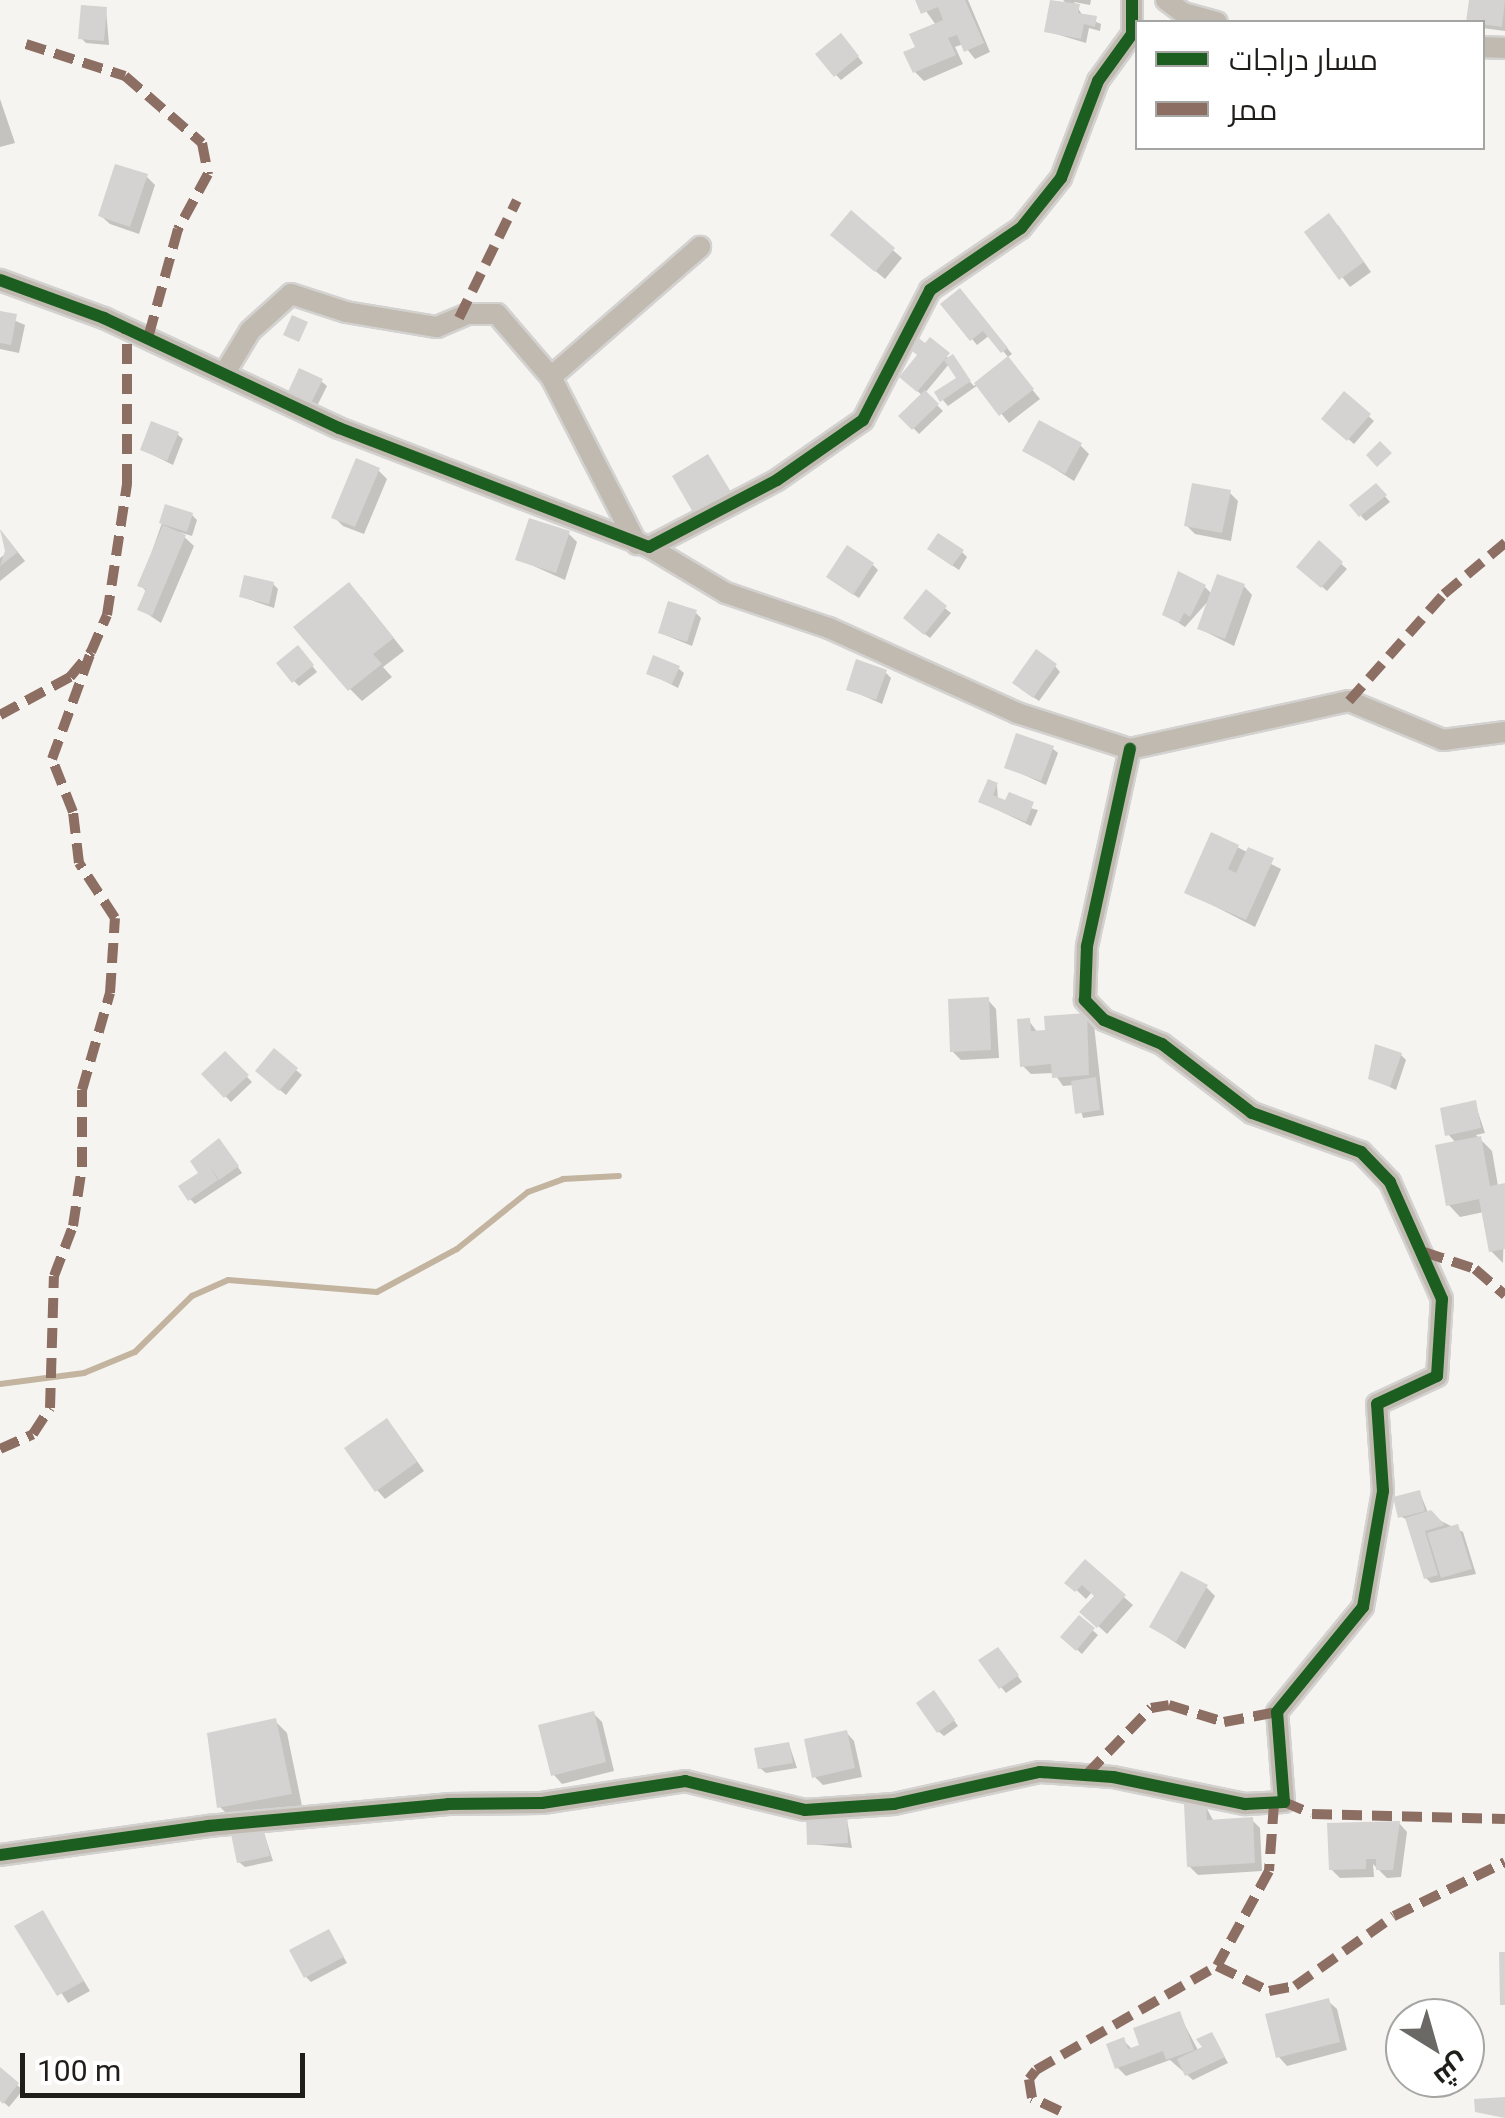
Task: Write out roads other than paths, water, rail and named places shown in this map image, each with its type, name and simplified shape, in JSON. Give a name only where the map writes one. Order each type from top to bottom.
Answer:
[{"type":"street","points":[[644,547],[778,480],[863,420],[930,290],[1022,228],[1061,178],[1098,81],[1132,34],[1132,0]]},
{"type":"street","points":[[1166,0],[1183,14],[1209,20]]},
{"type":"street","points":[[551,377],[700,247]]},
{"type":"street","points":[[0,280],[104,318],[339,428],[585,518],[726,594],[829,628],[1017,712],[1130,750],[1349,701],[1443,740],[1505,732]]},
{"type":"street","points":[[224,374],[250,331],[291,294],[346,312],[437,327],[468,314],[497,314],[508,320],[551,377],[644,547]]},
{"type":"street","points":[[0,1856],[208,1826],[542,1802],[685,1780],[805,1810],[894,1804],[1050,1772],[1113,1777],[1245,1804],[1284,1802],[1277,1712],[1362,1607],[1383,1491],[1377,1404],[1437,1376],[1442,1299],[1390,1182],[1361,1152],[1252,1113],[1162,1044],[1104,1020],[1086,1000],[1087,946],[1130,750]]},
{"type":"waterway","points":[[0,1384],[84,1373],[135,1352],[192,1296],[228,1280],[377,1292],[457,1249],[528,1192],[563,1179],[619,1176]]}]
